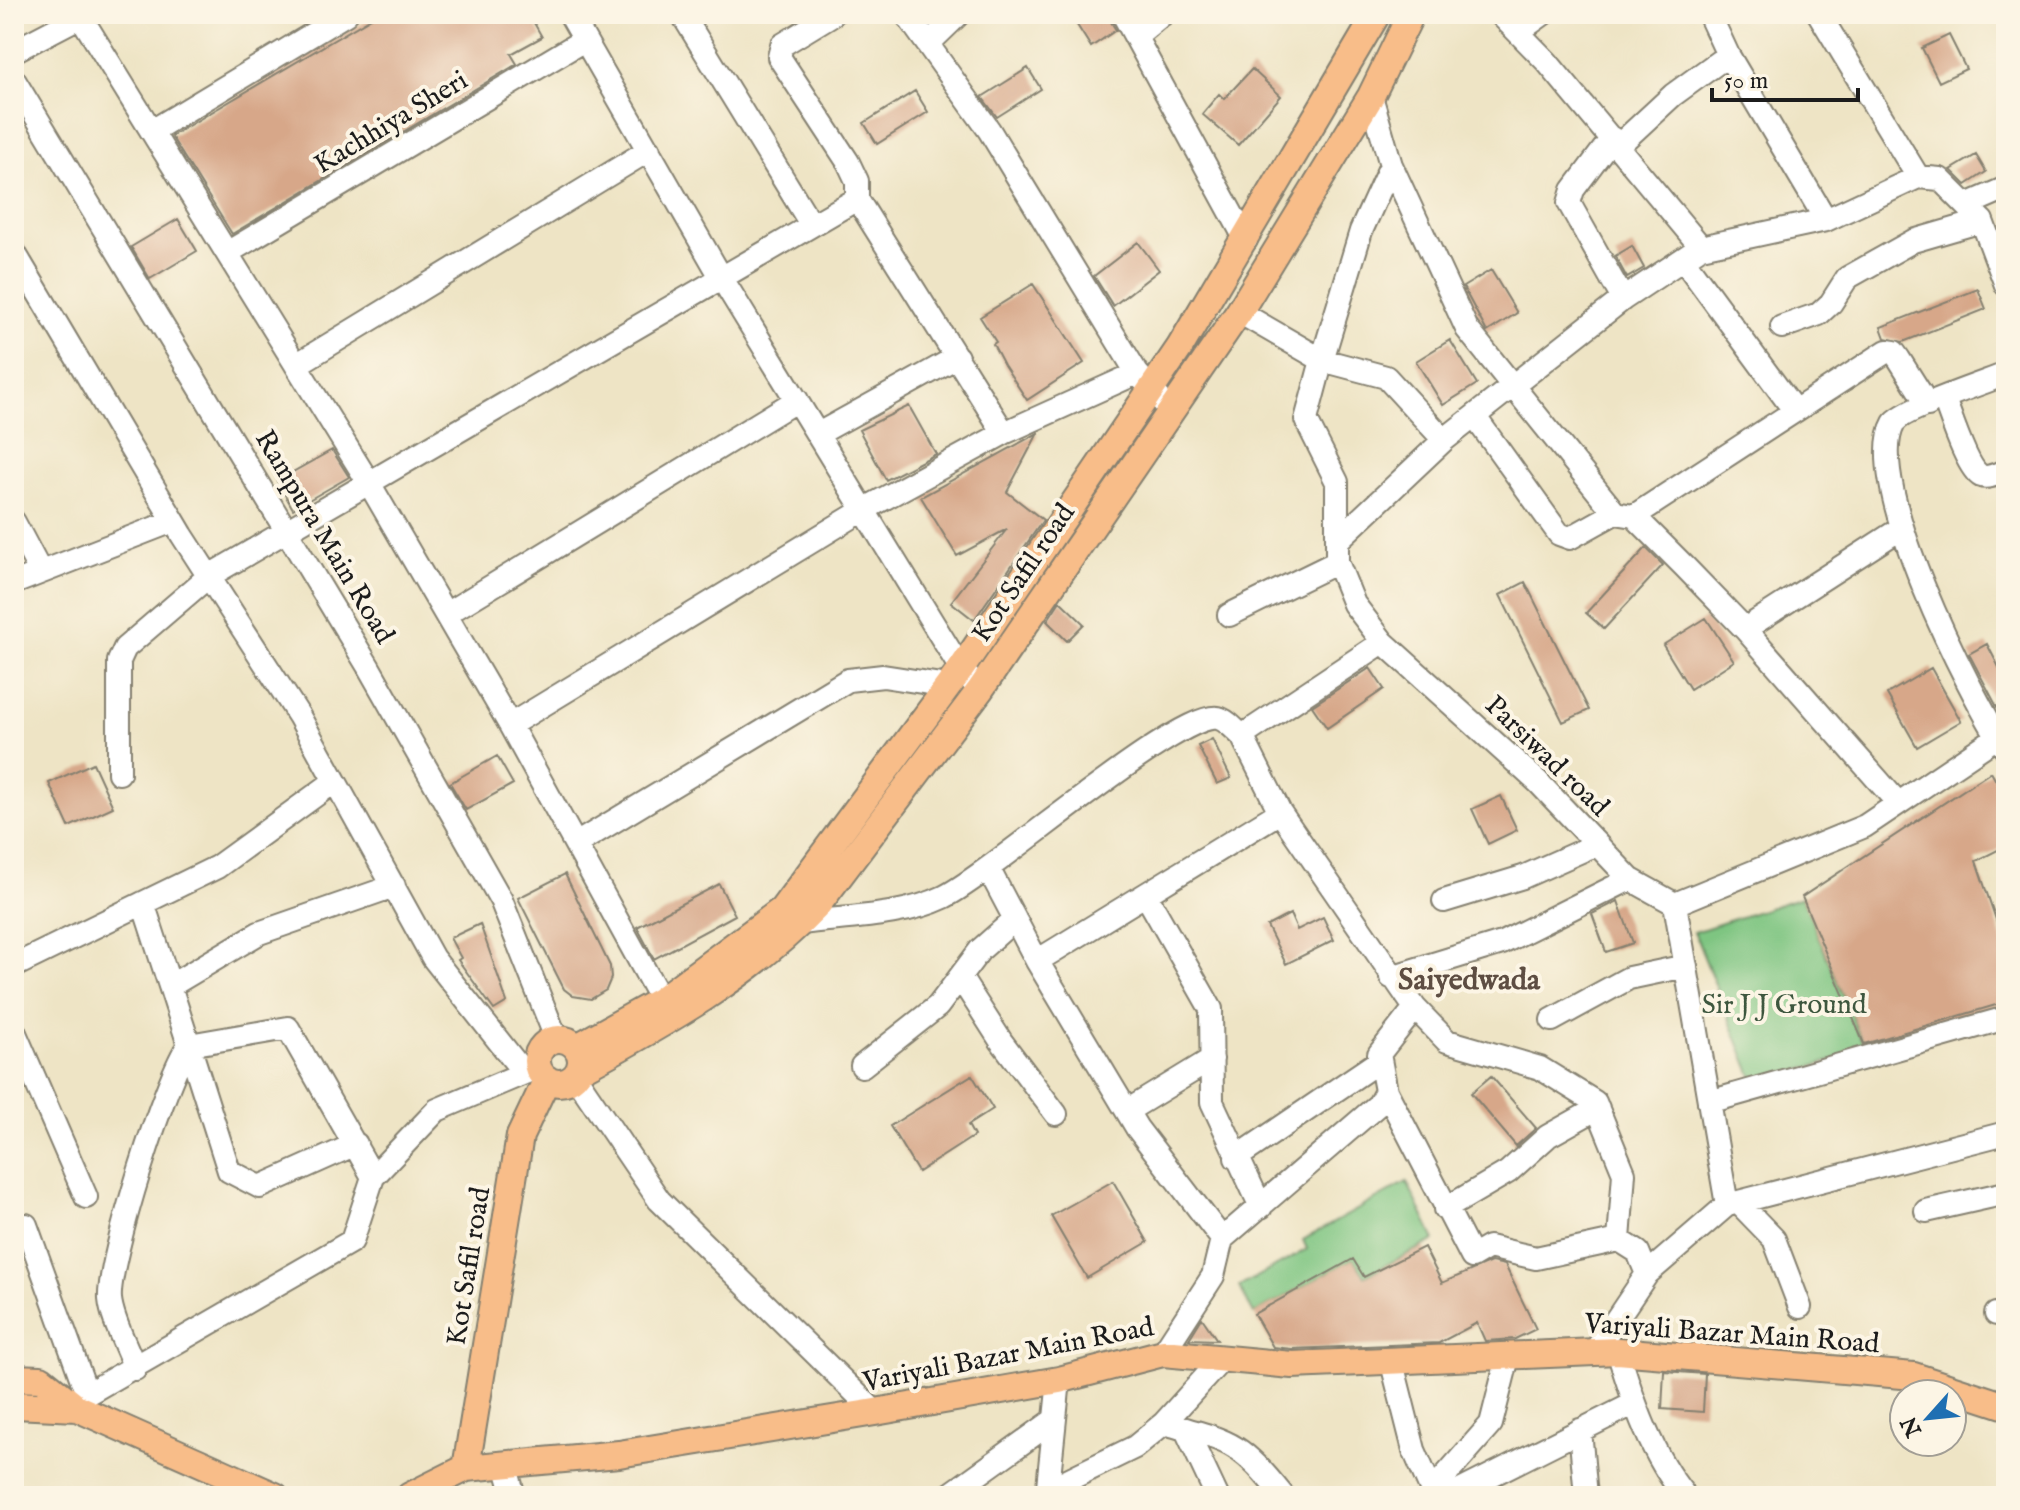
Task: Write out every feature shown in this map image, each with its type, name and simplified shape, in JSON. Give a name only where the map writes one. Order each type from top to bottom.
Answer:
[{"type":"main road","name":"Kot Safil road","points":[[466,1468],[520,1136],[543,1045],[572,1058],[674,1019],[801,923],[980,690],[1239,312],[1371,96],[1411,14]]},
{"type":"main road","name":"Kot Safil road","points":[[572,1058],[661,1000],[782,910],[955,678],[1144,381],[1246,240],[1371,17]]},
{"type":"main road","points":[[536,1073],[561,1083],[572,1058]]},
{"type":"main road","name":"Variyali Bazar Main Road","points":[[410,1496],[466,1468],[619,1454],[875,1412],[1059,1380],[1163,1353],[1292,1365],[1392,1363],[1606,1351],[1914,1376],[2006,1406]]},
{"type":"main road","points":[[14,1378],[41,1379],[275,1496]]},
{"type":"main road","points":[[14,1405],[82,1401]]},
{"type":"street","points":[[152,131],[346,14]]},
{"type":"street","points":[[570,14],[721,277],[865,509],[955,678]]},
{"type":"street","points":[[682,14],[811,224]]},
{"type":"street","points":[[833,14],[782,45],[779,57],[848,162],[857,181],[857,199],[1004,433]]},
{"type":"street","points":[[906,14],[989,130],[1144,381],[1171,411]]},
{"type":"street","points":[[928,44],[959,14]]},
{"type":"street","points":[[1123,14],[1246,240]]},
{"type":"street","points":[[1136,36],[1163,14]]},
{"type":"street","points":[[1500,14],[1615,142],[1794,410]]},
{"type":"street","points":[[1518,32],[1543,14]]},
{"type":"street","points":[[1709,14],[1728,55],[1826,220]]},
{"type":"street","points":[[1819,14],[1918,177]]},
{"type":"street","points":[[14,51],[83,15],[446,614],[661,1000]]},
{"type":"street","points":[[1371,17],[1398,42]]},
{"type":"street","name":"Kachhiya Sheri","points":[[227,253],[584,40]]},
{"type":"street","points":[[1623,299],[1569,203],[1573,190],[1615,142],[1728,55]]},
{"type":"street","name":"Rampura Main Road","points":[[14,80],[289,530],[501,900],[572,1058],[659,1200],[875,1412]]},
{"type":"street","points":[[1371,96],[1391,165],[1467,329],[1511,386],[1624,514],[1745,629],[1898,803]]},
{"type":"street","points":[[296,365],[649,150]]},
{"type":"street","points":[[1337,552],[1337,482],[1306,420],[1361,231],[1391,165]]},
{"type":"street","points":[[1229,615],[1337,552],[1444,440],[1585,332],[1623,299],[1692,253],[1826,220],[1918,177],[1940,179],[1975,213],[2006,285]]},
{"type":"street","points":[[1782,327],[1819,314],[1831,303],[1847,278],[1913,241],[1975,213],[2006,188]]},
{"type":"street","points":[[119,773],[119,661],[125,648],[209,576],[857,199]]},
{"type":"street","points":[[14,252],[173,521],[292,704],[433,958],[536,1073],[437,1110],[373,1177],[352,1241],[82,1401],[26,1225]]},
{"type":"street","points":[[1239,312],[1322,360],[1386,377],[1444,440]]},
{"type":"street","points":[[1475,417],[1559,534],[1570,538],[1624,514],[1887,351],[1894,352],[1936,402],[1980,475],[1989,477],[2006,471]]},
{"type":"street","points":[[818,434],[957,357]]},
{"type":"street","points":[[1800,1307],[1774,1239],[1733,1204],[1709,1102],[1675,904],[1865,826],[2003,739],[1951,648],[1900,529],[1889,452],[1891,432],[1901,415],[2006,374]]},
{"type":"street","points":[[510,725],[865,509],[1004,433],[1144,381]]},
{"type":"street","points":[[446,614],[797,400]]},
{"type":"street","points":[[14,583],[173,521]]},
{"type":"street","points":[[14,522],[40,571]]},
{"type":"street","points":[[1745,629],[1900,529]]},
{"type":"street","name":"Parsiwad road","points":[[1337,552],[1354,604],[1383,642],[1538,782],[1630,879],[1675,904]]},
{"type":"street","points":[[1242,736],[1383,642]]},
{"type":"street","points":[[576,844],[848,680],[883,676],[955,678],[980,690]]},
{"type":"street","points":[[801,923],[917,908],[949,895],[1127,764],[1205,719],[1224,721],[1242,736],[1280,812],[1391,977],[1447,1041],[1540,1068],[1595,1102],[1624,1173],[1619,1240]]},
{"type":"street","points":[[14,966],[217,867],[335,781]]},
{"type":"street","points":[[1037,961],[1280,812]]},
{"type":"street","points":[[1444,901],[1533,874],[1597,844]]},
{"type":"street","points":[[988,868],[1037,961],[1127,1111],[1222,1239]]},
{"type":"street","points":[[1391,977],[1502,943],[1630,879]]},
{"type":"street","points":[[170,986],[259,933],[394,886]]},
{"type":"street","points":[[1146,895],[1208,1000],[1213,1019],[1212,1102],[1261,1207]]},
{"type":"street","points":[[143,903],[229,1171],[260,1187],[356,1144]]},
{"type":"street","points":[[862,1066],[938,1006],[980,950],[1015,919]]},
{"type":"street","points":[[1552,1020],[1629,978],[1686,966]]},
{"type":"street","points":[[960,977],[988,1022],[1056,1114]]},
{"type":"street","points":[[1415,1008],[1382,1048],[1379,1061],[1386,1091],[1472,1257],[1489,1247],[1536,1258],[1619,1240],[1638,1252],[1647,1274]]},
{"type":"street","points":[[1709,1102],[2006,1018]]},
{"type":"street","points":[[135,1369],[110,1298],[121,1237],[156,1120],[177,1059],[189,1045],[288,1028],[373,1177]]},
{"type":"street","points":[[14,1031],[86,1197]]},
{"type":"street","points":[[1127,1111],[1212,1059]]},
{"type":"street","points":[[1236,1158],[1379,1061]]},
{"type":"street","points":[[1163,1353],[1213,1276],[1222,1239],[1379,1104],[1386,1091]]},
{"type":"street","points":[[1445,1209],[1501,1177],[1548,1136],[1598,1108]]},
{"type":"street","points":[[1685,1496],[1674,1482],[1606,1351],[1647,1274],[1733,1204],[2006,1133]]},
{"type":"street","points":[[1926,1211],[2006,1193]]},
{"type":"street","points":[[1438,1494],[1491,1424],[1508,1357]]},
{"type":"street","points":[[1047,1493],[1123,1454],[1164,1423],[1222,1359]]},
{"type":"street","points":[[1392,1363],[1414,1450],[1438,1494]]},
{"type":"street","points":[[1047,1493],[1059,1380]]},
{"type":"street","points":[[1438,1494],[1633,1404]]},
{"type":"street","points":[[948,1496],[1054,1420]]},
{"type":"street","points":[[1164,1423],[1228,1442],[1244,1451],[1283,1496]]},
{"type":"street","points":[[1186,1430],[1217,1496]]},
{"type":"street","points":[[1580,1430],[1586,1496]]},
{"type":"street","points":[[505,1464],[514,1496]]},
{"type":"green space","name":"Sir J J Ground","points":[[1802,897],[1866,1051],[1755,1083],[1694,932]]},
{"type":"green space","points":[[1407,1182],[1435,1240],[1365,1276],[1353,1259],[1254,1314],[1239,1287],[1307,1249],[1303,1240]]},
{"type":"building","points":[[378,14],[529,14],[542,37],[511,54],[517,64],[232,234],[171,136]]},
{"type":"building","points":[[1070,14],[1106,14],[1116,30],[1091,47]]},
{"type":"building","points":[[1949,35],[1966,69],[1939,82],[1922,48]]},
{"type":"building","points":[[1028,68],[1041,89],[997,117],[982,97]]},
{"type":"building","points":[[1252,69],[1281,96],[1238,145],[1202,114],[1219,94],[1224,99]]},
{"type":"building","points":[[915,91],[928,112],[877,144],[864,123]]},
{"type":"building","points":[[1976,155],[1986,172],[1966,185],[1951,170]]},
{"type":"building","points":[[178,219],[197,251],[150,279],[131,247]]},
{"type":"building","points":[[1138,242],[1159,270],[1113,306],[1094,276]]},
{"type":"building","points":[[1632,246],[1644,268],[1627,278],[1615,256]]},
{"type":"building","points":[[1491,270],[1517,313],[1487,332],[1463,287]]},
{"type":"building","points":[[1033,284],[1084,363],[1027,400],[1004,365],[993,344],[996,342],[980,317]]},
{"type":"building","points":[[1978,289],[1986,309],[1903,342],[1885,338],[1881,327]]},
{"type":"building","points":[[1450,340],[1477,384],[1443,405],[1416,361]]},
{"type":"building","points":[[909,406],[936,454],[886,480],[859,430]]},
{"type":"building","points":[[1038,433],[1007,492],[1043,520],[974,620],[951,602],[1007,529],[957,556],[921,497]]},
{"type":"building","points":[[332,450],[349,477],[293,509],[277,481]]},
{"type":"building","points":[[1646,548],[1663,565],[1604,629],[1586,613]]},
{"type":"building","points":[[1525,582],[1589,710],[1563,722],[1500,595]]},
{"type":"building","points":[[1060,601],[1084,624],[1067,641],[1047,621]]},
{"type":"building","points":[[1706,618],[1734,661],[1690,689],[1663,645]]},
{"type":"building","points":[[1987,644],[2006,681],[2006,702],[1997,707],[1969,654]]},
{"type":"building","points":[[1370,668],[1384,689],[1327,728],[1312,706]]},
{"type":"building","points":[[1931,668],[1961,721],[1917,747],[1887,694]]},
{"type":"building","points":[[1212,739],[1231,778],[1217,784],[1198,746]]},
{"type":"building","points":[[497,756],[513,784],[466,810],[450,783]]},
{"type":"building","points":[[93,763],[113,807],[69,827],[49,783]]},
{"type":"building","points":[[1991,772],[2006,799],[2006,846],[1976,861],[2006,949],[2006,1002],[1864,1044],[1802,897]]},
{"type":"building","points":[[1501,796],[1517,830],[1488,844],[1472,809]]},
{"type":"building","points":[[565,874],[610,966],[611,978],[606,990],[591,999],[573,996],[564,989],[518,898]]},
{"type":"building","points":[[719,884],[735,915],[654,959],[637,927]]},
{"type":"building","points":[[1618,901],[1633,943],[1606,952],[1592,914]]},
{"type":"building","points":[[1290,914],[1297,930],[1323,917],[1334,940],[1286,964],[1267,926]]},
{"type":"building","points":[[480,924],[507,1002],[494,1010],[458,960],[461,958],[450,938]]},
{"type":"building","points":[[972,1075],[993,1109],[968,1125],[974,1136],[918,1172],[890,1126]]},
{"type":"building","points":[[1491,1076],[1536,1128],[1516,1146],[1471,1093]]},
{"type":"building","points":[[1113,1181],[1148,1242],[1087,1278],[1051,1216]]},
{"type":"building","points":[[1424,1247],[1442,1283],[1491,1262],[1505,1265],[1536,1329],[1515,1339],[1485,1341],[1477,1323],[1439,1343],[1292,1349],[1273,1347],[1254,1314],[1353,1259],[1364,1277]]},
{"type":"building","points":[[1202,1318],[1217,1340],[1189,1339]]},
{"type":"building","points":[[1664,1371],[1705,1374],[1703,1412],[1662,1409]]},
{"type":"district","name":"Saiyedwada","points":[[1469,979]]}]
